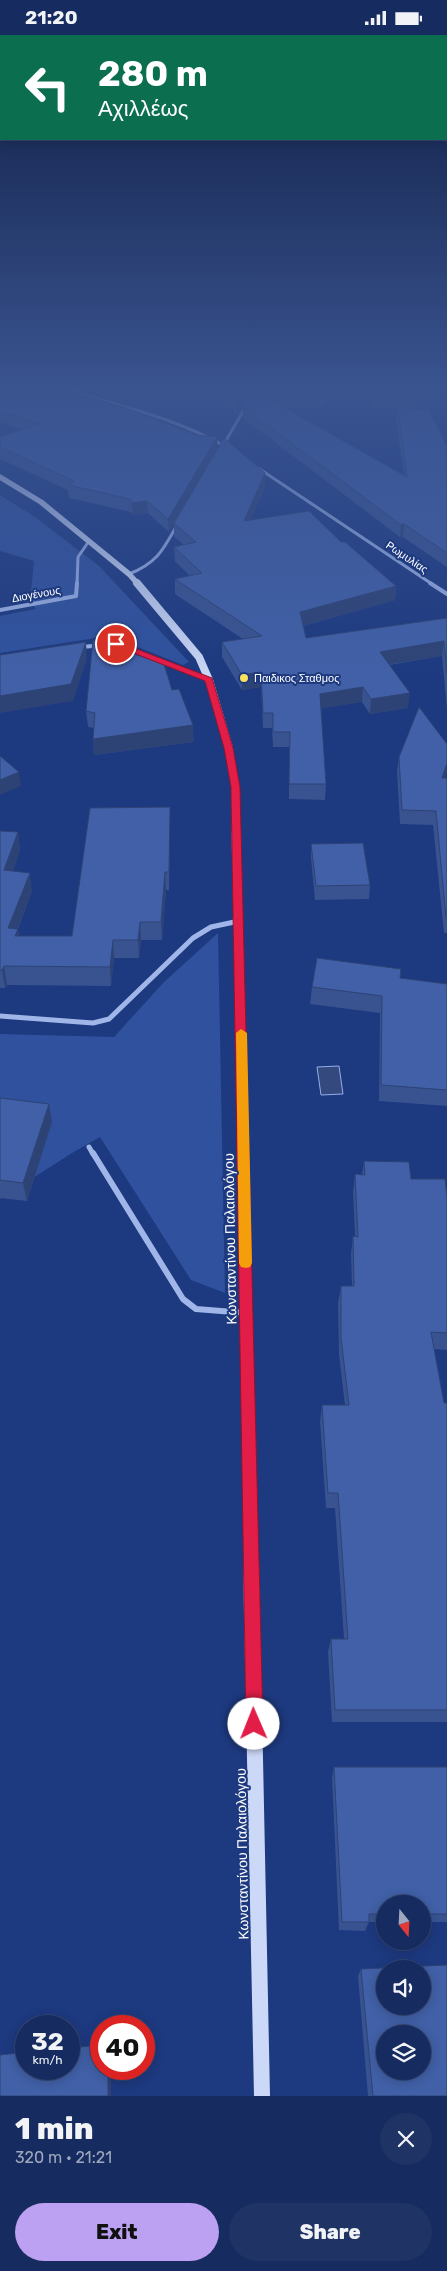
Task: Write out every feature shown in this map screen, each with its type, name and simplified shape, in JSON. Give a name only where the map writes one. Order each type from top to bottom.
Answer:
[{"type":"street","name":"Κωνσταντίνου Παλαιολόγου","points":[[13,485],[41,502],[129,574],[180,631],[199,657],[209,680],[228,748],[235,787],[262,2096]]},
{"type":"street","name":"Ρωμυλίας","points":[[283,485],[447,594]]},
{"type":"street","points":[[129,574],[147,569],[157,559],[181,519]]},
{"type":"street","name":"Διογένους","points":[[0,610],[76,596],[78,557],[89,541]]},
{"type":"street","points":[[77,648],[116,644],[209,680]]},
{"type":"street","points":[[0,1016],[93,1023],[109,1019],[193,938],[211,927],[239,921]]},
{"type":"street","points":[[89,1147],[183,1299],[196,1309],[247,1313]]},
{"type":"shaded area","points":[[0,495],[35,517],[99,566],[189,662],[183,665],[115,638],[96,638],[0,653],[0,616],[36,609],[30,601],[34,561],[0,551]]},
{"type":"shaded area","points":[[218,933],[225,1293],[191,1280],[100,1137],[0,1199],[0,1034],[114,1037],[164,982]]},
{"type":"shaded area","points":[[339,1066],[343,1094],[321,1095],[317,1067]]},
{"type":"building","points":[[69,485],[188,485],[168,519],[147,501],[132,503],[130,499]]},
{"type":"building","points":[[196,485],[260,485],[244,521],[309,511],[341,542],[345,542],[396,586],[300,612],[306,638],[447,618],[447,673],[444,641],[380,652],[410,693],[371,699],[363,687],[320,694],[326,784],[289,784],[290,732],[273,732],[273,713],[263,713],[261,672],[242,675],[222,642],[262,636],[175,579],[202,573],[174,547],[196,542],[174,523]]},
{"type":"building","points":[[348,485],[447,485],[447,553],[404,524],[401,525]]},
{"type":"building","points":[[93,640],[164,664],[172,690],[179,689],[193,725],[93,739],[95,713],[86,711]]},
{"type":"building","points":[[86,642],[71,684],[0,696],[0,655]]},
{"type":"building","points":[[419,707],[447,744],[447,763],[442,778],[447,778],[447,919],[436,811],[402,810],[399,757]]},
{"type":"building","points":[[0,756],[19,772],[0,780]]},
{"type":"building","points":[[170,807],[169,872],[165,872],[161,922],[140,922],[138,940],[113,940],[110,967],[4,966],[0,970],[0,831],[18,832],[4,870],[30,873],[8,928],[18,929],[15,936],[72,936],[90,808]]},
{"type":"building","points":[[363,843],[370,885],[316,886],[311,844]]},
{"type":"building","points":[[317,958],[401,969],[400,978],[447,984],[447,1090],[381,1085],[382,996],[312,987]]},
{"type":"building","points":[[0,1098],[49,1104],[23,1183],[0,1180]]},
{"type":"building","points":[[364,1161],[409,1162],[411,1179],[445,1179],[447,1197],[447,1333],[431,1332],[444,1403],[447,1403],[447,1710],[335,1710],[331,1639],[348,1639],[338,1493],[328,1493],[322,1405],[349,1405],[341,1338],[341,1286],[354,1286],[353,1236],[358,1237],[355,1174],[365,1175]]},
{"type":"building","points":[[334,1767],[447,1767],[447,1914],[431,1914],[431,1895],[376,1895],[376,1914],[369,1914],[369,1922],[342,1922]]},
{"type":"building","points":[[447,1965],[447,2096],[373,2096],[361,1969],[376,1968],[376,2015],[431,2015],[431,1966]]},
{"type":"building","points":[[90,2046],[90,2080],[108,2080],[108,2096],[0,2096],[0,2055],[15,2053],[15,2080],[80,2080],[80,2047]]},
{"type":"slow traffic","points":[[241,1033],[246,1263]]},
{"type":"place","name":"Παιδικος Σταθμος","points":[[244,678]]},
{"type":"route","points":[[116,644],[209,680],[228,748],[235,787],[254,1724]]}]
